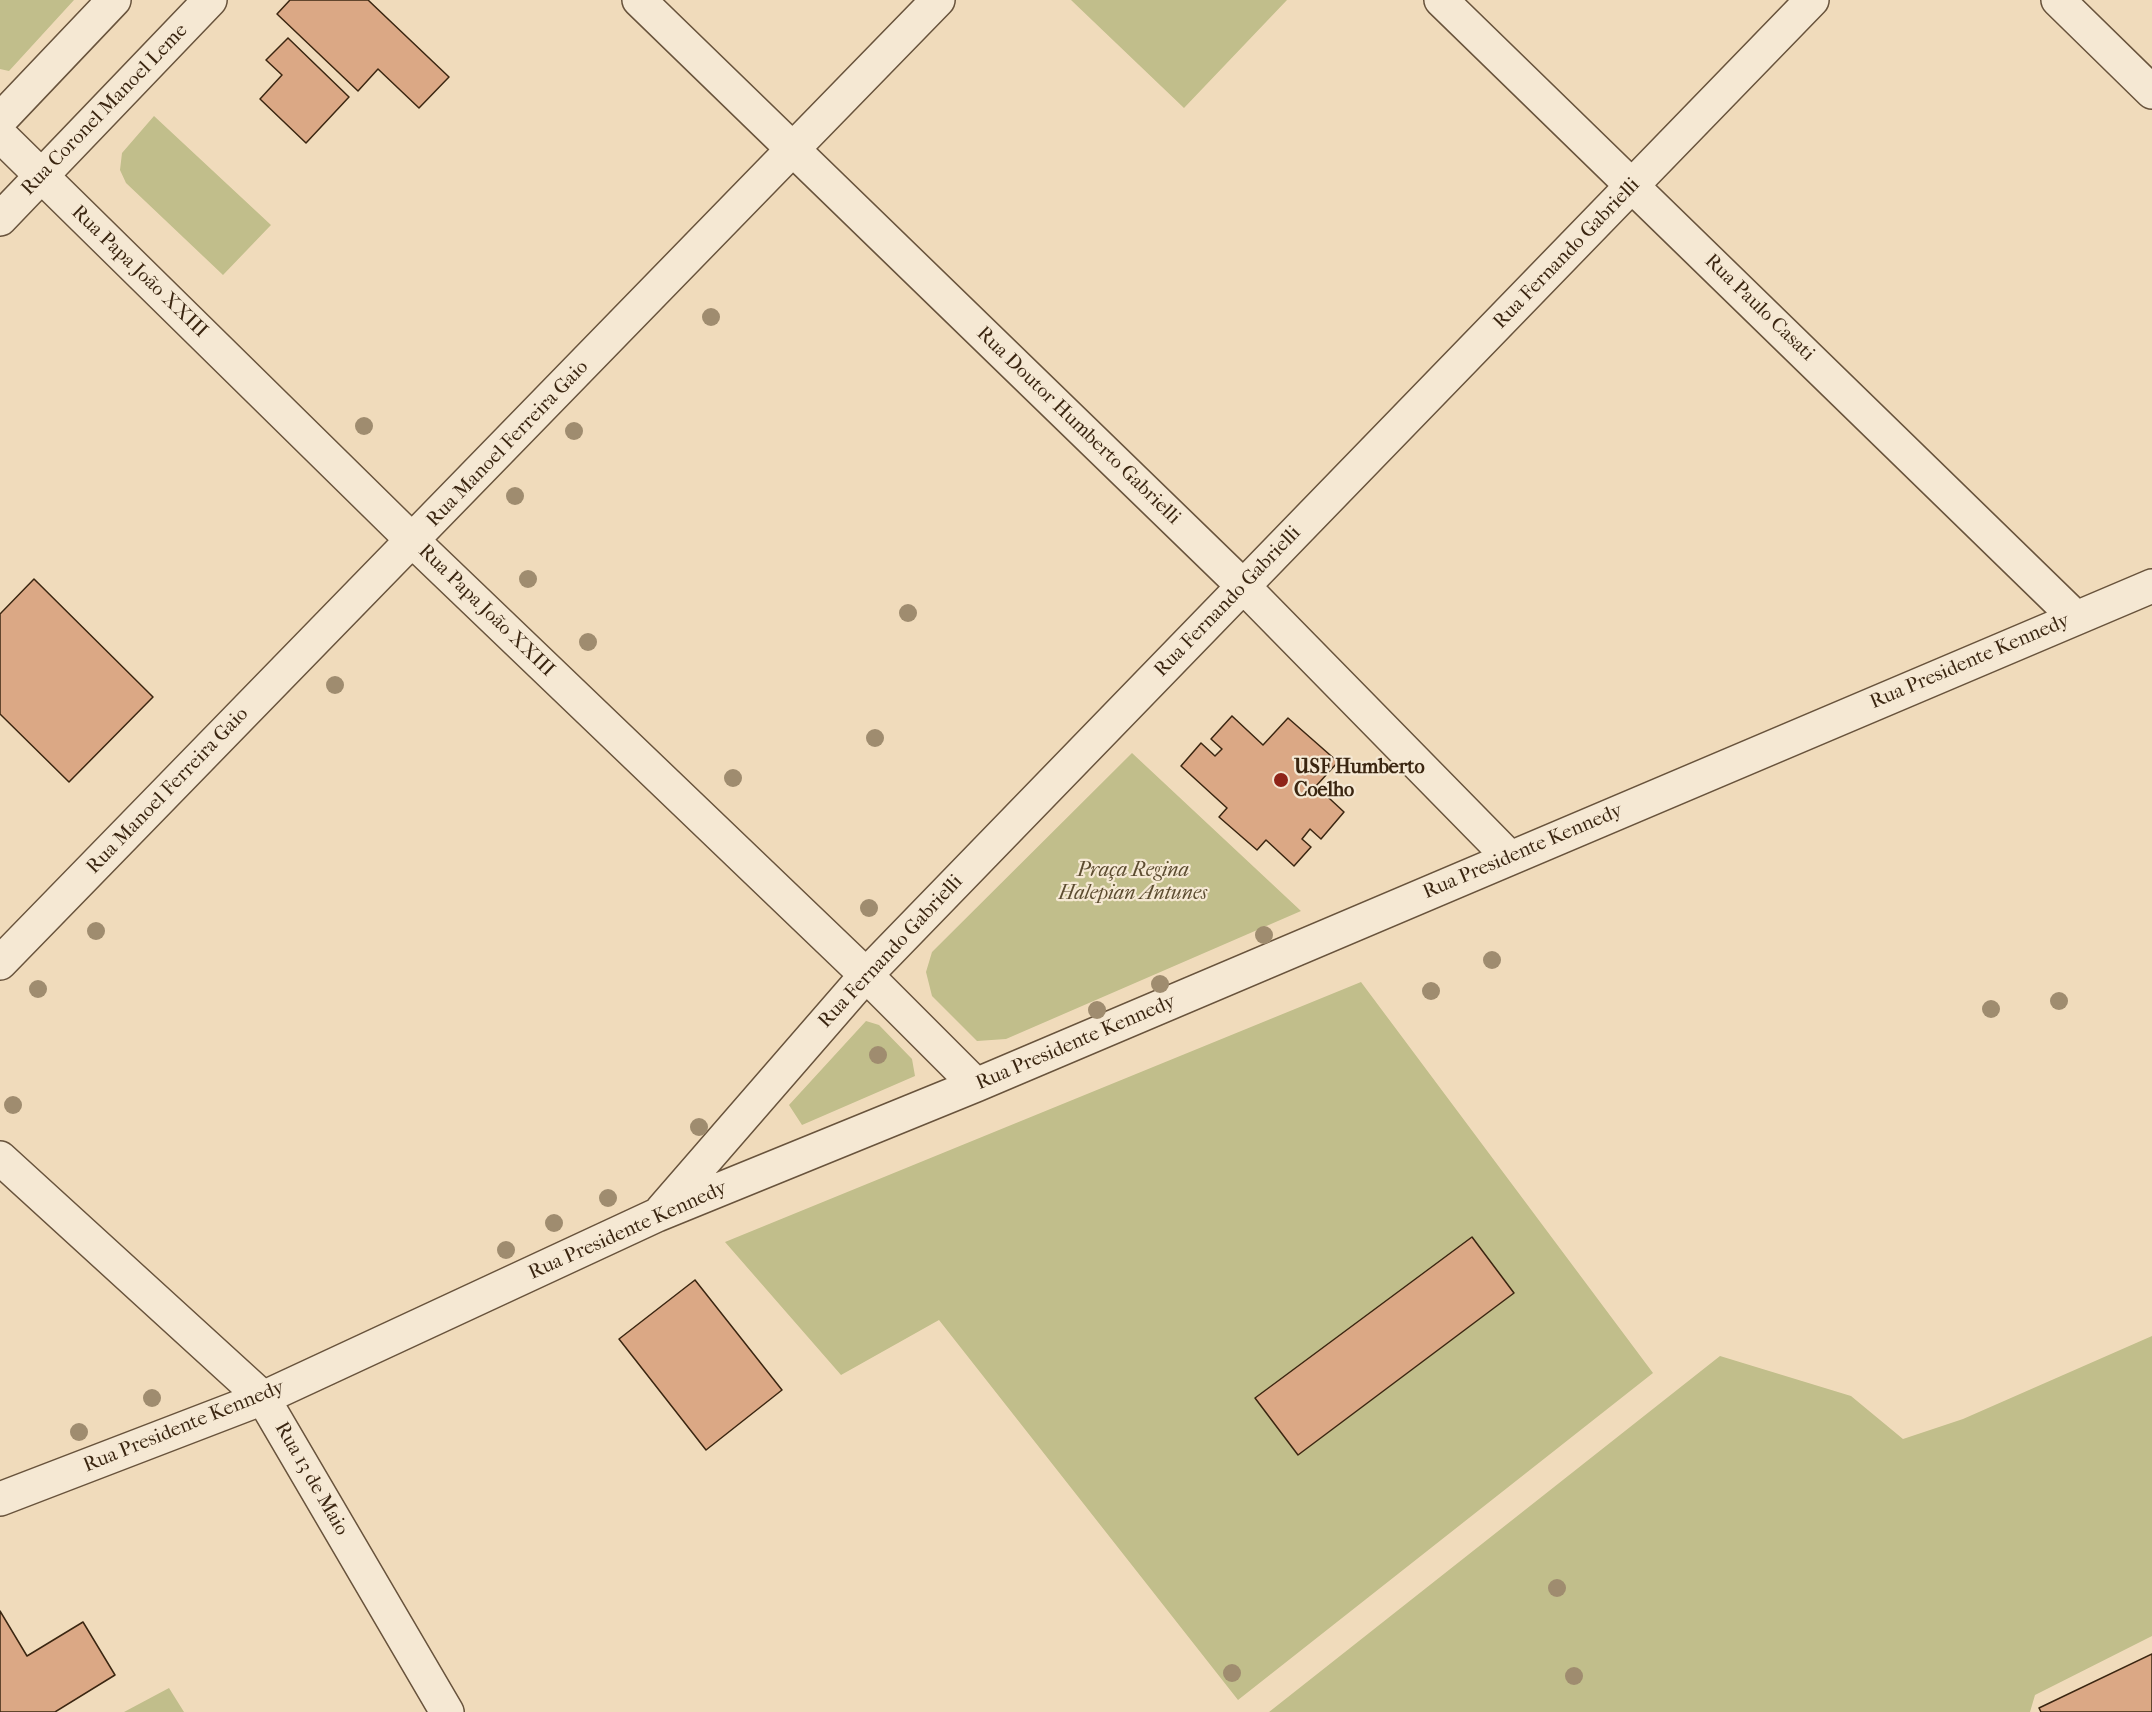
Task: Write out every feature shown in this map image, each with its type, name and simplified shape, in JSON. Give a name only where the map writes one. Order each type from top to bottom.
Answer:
[{"type":"street","points":[[0,120],[114,0]]},
{"type":"street","name":"Rua Coronel Manoel Leme","points":[[0,219],[210,0]]},
{"type":"street","name":"Rua Doutor Humberto Gabrielli","points":[[639,0],[1243,586],[1510,858]]},
{"type":"street","name":"Rua Manoel Ferreira Gaio","points":[[0,963],[794,151],[938,0]]},
{"type":"street","name":"Rua Paulo Casati","points":[[1441,0],[2075,617]]},
{"type":"street","name":"Rua Fernando Gabrielli","points":[[657,1215],[866,975],[1812,0]]},
{"type":"street","points":[[2058,0],[2152,92]]},
{"type":"street","name":"Rua Papa João XXIII","points":[[0,135],[413,542],[866,975],[975,1085]]},
{"type":"street","name":"Rua Presidente Kennedy","points":[[0,1499],[264,1398],[657,1215],[975,1085],[2152,586]]},
{"type":"street","name":"Rua 13 de Maio","points":[[0,1158],[264,1398],[447,1712]]},
{"type":"green space","points":[[0,0],[74,0],[9,71],[0,69]]},
{"type":"green space","points":[[1071,0],[1287,0],[1184,108]]},
{"type":"green space","points":[[154,116],[271,225],[223,275],[126,183],[120,170],[122,153]]},
{"type":"green space","name":"Praça Regina Halepian Antunes","points":[[1132,753],[1301,911],[1006,1039],[977,1041],[932,996],[926,972],[932,952]]},
{"type":"green space","points":[[1361,982],[1653,1373],[1238,1700],[939,1320],[841,1375],[725,1242]]},
{"type":"green space","points":[[866,1021],[879,1025],[912,1059],[915,1076],[802,1125],[789,1105]]},
{"type":"green space","points":[[2152,1336],[2152,1636],[2035,1695],[2030,1712],[1269,1712],[1720,1356],[1851,1396],[1903,1439],[1963,1419]]},
{"type":"green space","points":[[169,1688],[184,1712],[124,1712]]},
{"type":"building","points":[[290,0],[368,0],[449,77],[419,108],[378,69],[358,91],[277,14]]},
{"type":"building","points":[[288,38],[349,97],[306,143],[260,99],[282,75],[266,60]]},
{"type":"building","points":[[34,579],[153,697],[69,782],[0,714],[0,614]]},
{"type":"building","points":[[1232,716],[1263,745],[1288,718],[1338,762],[1316,786],[1344,812],[1321,839],[1310,829],[1302,839],[1311,847],[1294,866],[1266,840],[1257,850],[1219,817],[1227,808],[1181,766],[1201,743],[1215,756],[1222,749],[1211,739]]},
{"type":"building","points":[[1472,1237],[1514,1293],[1298,1455],[1255,1398]]},
{"type":"building","points":[[695,1280],[782,1390],[706,1450],[619,1339]]},
{"type":"building","points":[[0,1611],[27,1656],[83,1622],[115,1675],[55,1712],[0,1712]]},
{"type":"building","points":[[2152,1654],[2152,1712],[2041,1712],[2039,1708]]},
{"type":"place","name":"USF Humberto Coelho","points":[[1281,780]]}]
